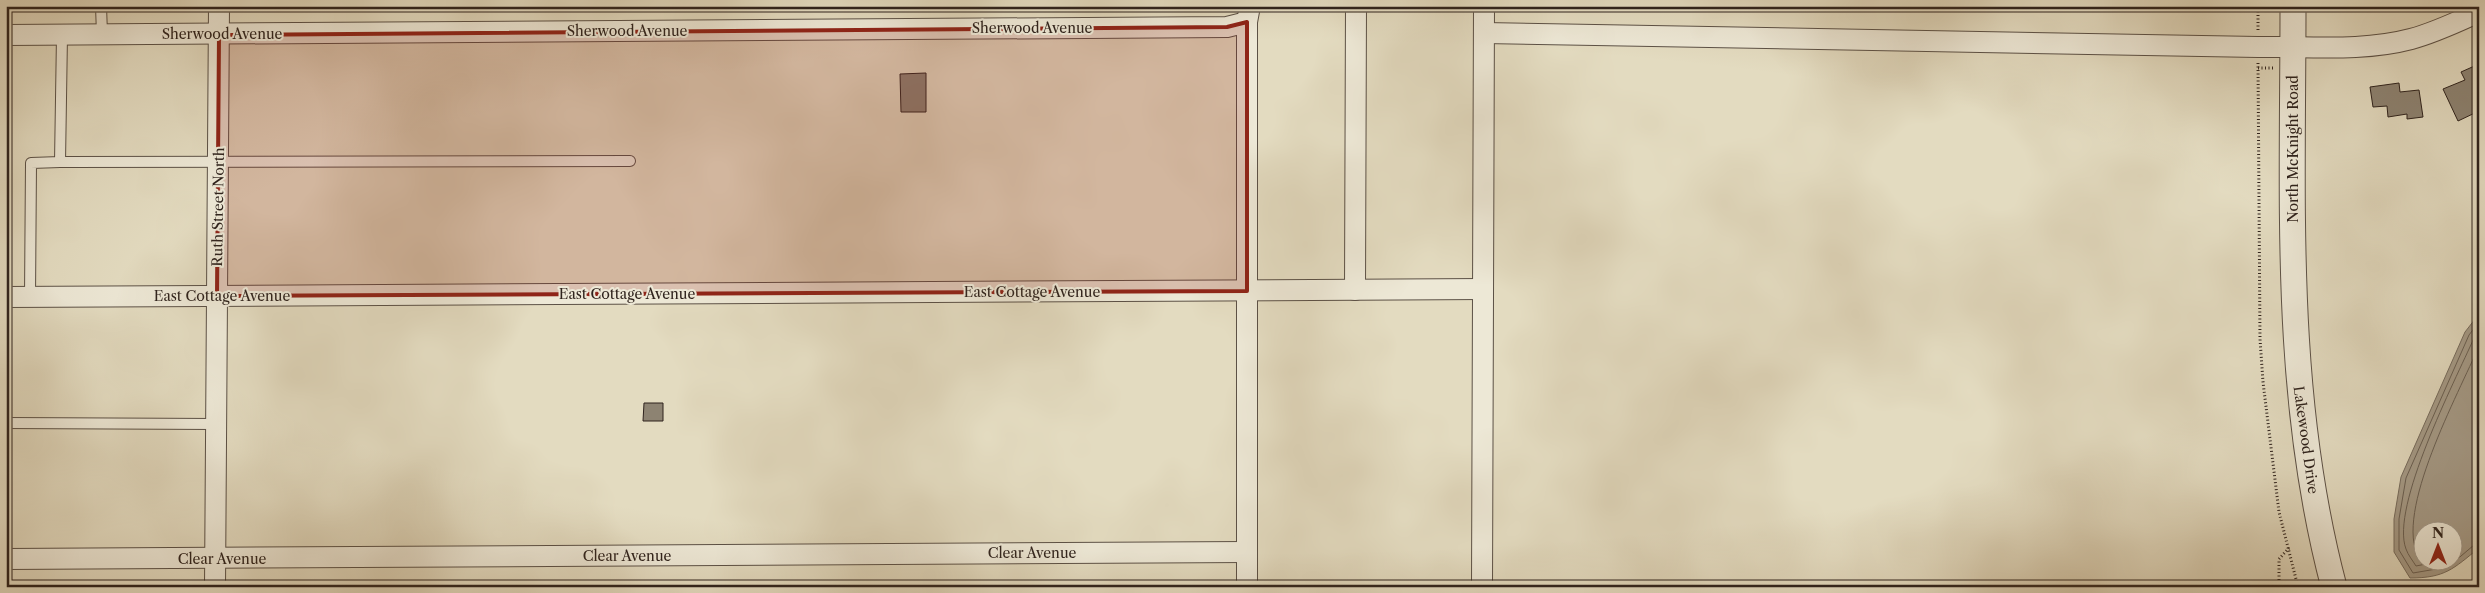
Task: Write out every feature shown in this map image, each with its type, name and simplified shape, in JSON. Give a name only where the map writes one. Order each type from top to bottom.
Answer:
[{"type":"street","name":"Ruth Street North","points":[[215,587],[219,6]]},
{"type":"street","points":[[1355,290],[1356,6]]},
{"type":"street","points":[[1482,587],[1484,6]]},
{"type":"street","name":"North McKnight Road","points":[[2293,292],[2294,6]]},
{"type":"street","points":[[1484,32],[2258,47],[2382,45],[2412,39],[2479,12]]},
{"type":"street","name":"Sherwood Avenue","points":[[6,35],[1217,27],[1249,14]]},
{"type":"street","points":[[1247,587],[1249,14]]},
{"type":"street","name":"East Cottage Avenue","points":[[6,297],[1483,289]]},
{"type":"street","name":"Lakewood Drive","points":[[2293,292],[2296,356],[2308,465],[2325,553],[2334,587]]},
{"type":"street","name":"Clear Avenue","points":[[6,559],[1247,552]]},
{"type":"lane","points":[[101,6],[102,34]]},
{"type":"lane","points":[[60,162],[62,35]]},
{"type":"lane","points":[[30,297],[32,163],[630,160]]},
{"type":"lane","points":[[6,423],[216,424]]},
{"type":"path","points":[[2258,6],[2260,339],[2263,382],[2277,494],[2298,587]]},
{"type":"path","points":[[2279,587],[2279,560],[2289,548]]},
{"type":"highlighted area","points":[[1247,22],[1247,291],[217,296],[219,35],[1227,27]]},
{"type":"water","points":[[2479,314],[2479,548],[2462,562],[2462,520],[2412,520],[2412,570],[2450,570],[2432,576],[2410,578],[2394,552],[2394,519],[2401,477],[2465,332]]},
{"type":"building","points":[[2479,64],[2479,111],[2458,121],[2443,89],[2465,80],[2461,72]]},
{"type":"building","points":[[926,73],[926,112],[901,112],[900,74]]},
{"type":"building","points":[[2399,83],[2400,92],[2419,90],[2423,117],[2407,119],[2407,114],[2388,117],[2387,106],[2373,107],[2370,87]]},
{"type":"building","points":[[644,403],[663,403],[663,421],[643,421]]}]
